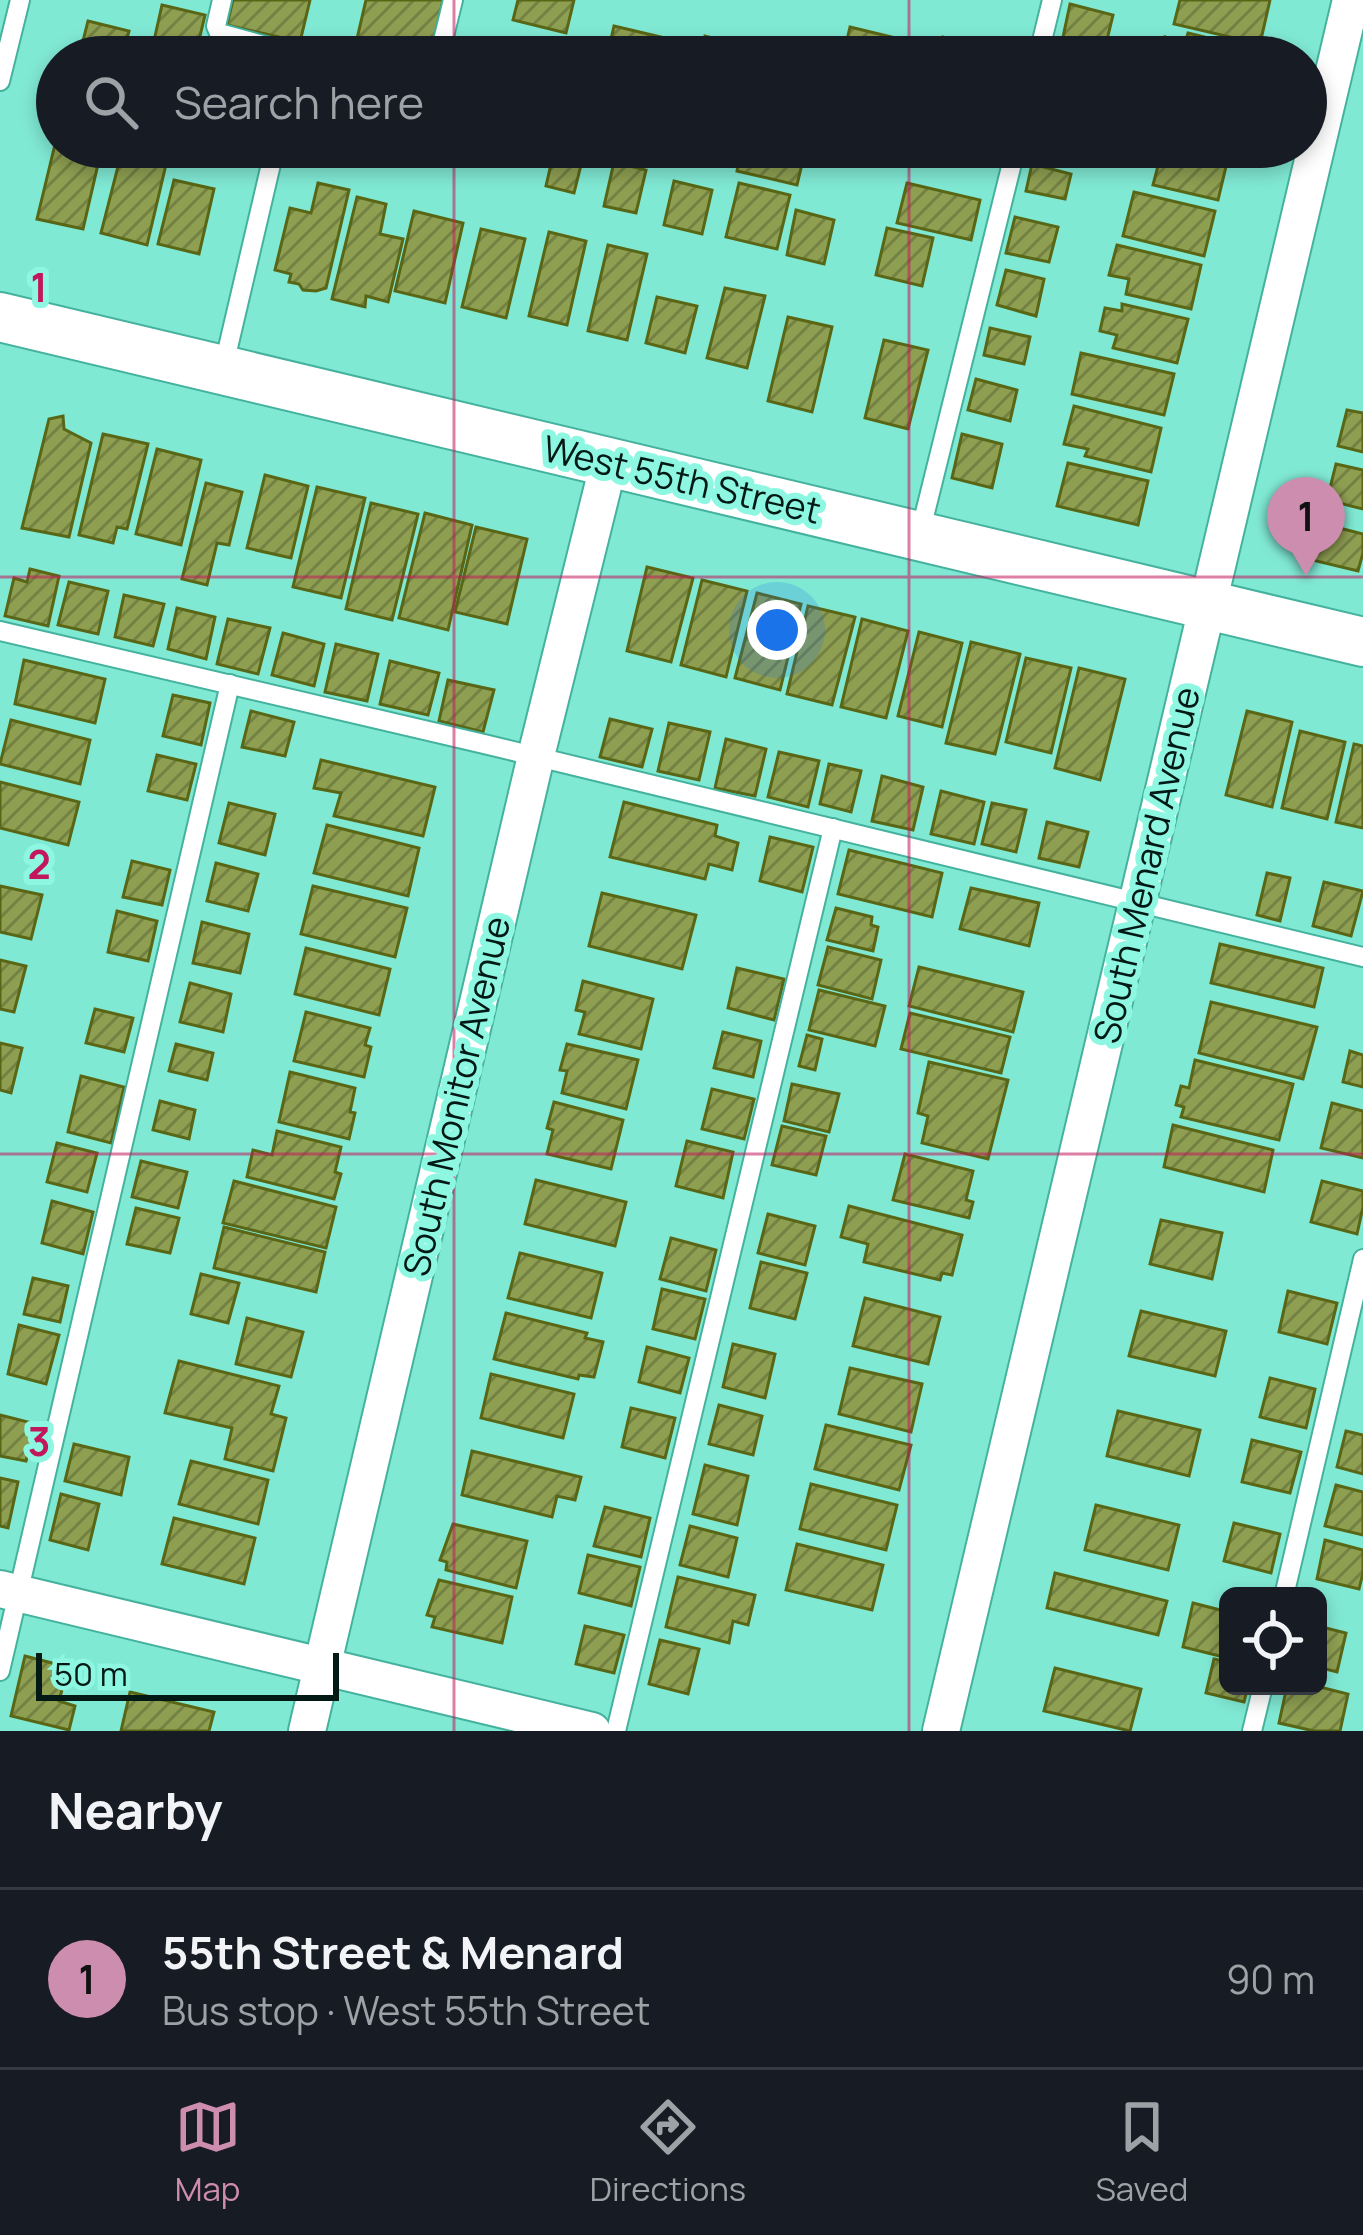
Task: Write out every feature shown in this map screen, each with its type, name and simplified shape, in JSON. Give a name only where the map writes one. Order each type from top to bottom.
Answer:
[{"type":"main road","name":"West 55th Street","points":[[3,329],[223,369],[1363,642]]},
{"type":"street","name":"South Menard Avenue","points":[[1327,105],[1352,0]]},
{"type":"street","name":"South Menard Avenue","points":[[941,1731],[1312,168]]},
{"type":"street","name":"South Monitor Avenue","points":[[307,1731],[609,461]]},
{"type":"street","points":[[9,1591],[592,1731]]},
{"type":"lane","points":[[0,81],[20,0]]},
{"type":"lane","points":[[222,0],[216,26],[219,33],[229,36]]},
{"type":"lane","points":[[444,36],[453,0]]},
{"type":"lane","points":[[1043,36],[1052,0]]},
{"type":"lane","points":[[223,369],[269,168]]},
{"type":"lane","points":[[920,536],[1011,168]]},
{"type":"lane","points":[[0,631],[1363,957]]},
{"type":"lane","points":[[0,1671],[9,1591],[230,684]]},
{"type":"lane","points":[[616,1731],[833,828]]},
{"type":"lane","points":[[1286,1587],[1363,1259]]},
{"type":"lane","points":[[1252,1731],[1261,1695]]},
{"type":"building","points":[[233,0],[310,0],[301,36],[274,36],[227,25]]},
{"type":"building","points":[[366,0],[443,0],[435,36],[358,36]]},
{"type":"building","points":[[518,0],[574,0],[566,33],[513,20]]},
{"type":"building","points":[[1180,0],[1270,0],[1262,36],[1226,36],[1174,24]]},
{"type":"building","points":[[1070,4],[1113,15],[1108,36],[1063,36]]},
{"type":"building","points":[[162,5],[205,15],[200,36],[155,36]]},
{"type":"building","points":[[88,21],[129,31],[128,36],[84,36]]},
{"type":"building","points":[[614,26],[656,36],[612,36]]},
{"type":"building","points":[[850,27],[887,36],[848,36]]},
{"type":"building","points":[[49,168],[97,168],[83,229],[37,219]]},
{"type":"building","points":[[118,168],[165,168],[147,245],[101,233]]},
{"type":"building","points":[[550,168],[580,168],[574,193],[546,186]]},
{"type":"building","points":[[613,168],[646,170],[636,213],[604,206]]},
{"type":"building","points":[[738,168],[801,168],[797,185]]},
{"type":"building","points":[[1031,168],[1071,174],[1065,199],[1026,191]]},
{"type":"building","points":[[1157,168],[1226,168],[1218,200],[1153,185]]},
{"type":"building","points":[[174,180],[214,189],[199,254],[158,244]]},
{"type":"building","points":[[674,181],[712,190],[702,234],[664,225]]},
{"type":"building","points":[[318,183],[349,190],[326,288],[303,290],[289,282],[291,274],[275,270],[290,208],[311,213]]},
{"type":"building","points":[[739,183],[790,195],[777,249],[726,237]]},
{"type":"building","points":[[907,183],[980,200],[971,240],[897,223]]},
{"type":"building","points":[[1134,192],[1215,211],[1204,256],[1123,236]]},
{"type":"building","points":[[357,197],[386,204],[380,234],[403,239],[388,302],[366,296],[365,307],[332,299]]},
{"type":"building","points":[[796,210],[834,220],[824,264],[787,255]]},
{"type":"building","points":[[414,211],[463,223],[445,303],[395,291]]},
{"type":"building","points":[[1015,217],[1058,227],[1049,262],[1006,253]]},
{"type":"building","points":[[887,228],[933,238],[922,286],[876,275]]},
{"type":"building","points":[[481,229],[525,239],[506,318],[462,307]]},
{"type":"building","points":[[549,232],[586,241],[567,325],[529,316]]},
{"type":"building","points":[[608,245],[647,254],[627,340],[588,331]]},
{"type":"building","points":[[1117,245],[1201,265],[1191,309],[1126,294],[1129,279],[1109,275]]},
{"type":"building","points":[[1006,270],[1044,279],[1036,316],[997,305]]},
{"type":"building","points":[[725,288],[765,296],[747,368],[707,358]]},
{"type":"building","points":[[657,297],[697,306],[685,353],[646,343]]},
{"type":"building","points":[[1122,304],[1188,319],[1177,363],[1113,348],[1117,335],[1100,331],[1105,308],[1122,311]]},
{"type":"building","points":[[788,317],[832,327],[812,412],[768,401]]},
{"type":"building","points":[[990,328],[1030,337],[1024,364],[984,355]]},
{"type":"building","points":[[884,340],[928,350],[908,429],[865,418]]},
{"type":"building","points":[[1081,353],[1174,374],[1164,415],[1072,394]]},
{"type":"building","points":[[976,379],[1017,390],[1010,421],[968,410]]},
{"type":"building","points":[[1074,406],[1161,428],[1151,472],[1085,456],[1088,449],[1064,444]]},
{"type":"building","points":[[1347,410],[1363,413],[1363,452],[1338,446]]},
{"type":"building","points":[[63,416],[64,429],[91,443],[69,537],[22,528],[49,419]]},
{"type":"building","points":[[103,434],[148,444],[127,529],[117,527],[113,543],[79,535]]},
{"type":"building","points":[[962,434],[1002,444],[992,488],[952,478]]},
{"type":"building","points":[[157,449],[201,460],[181,545],[136,534]]},
{"type":"building","points":[[1068,463],[1148,481],[1138,525],[1057,506]]},
{"type":"building","points":[[1336,464],[1363,470],[1363,509],[1327,500]]},
{"type":"building","points":[[265,475],[308,486],[291,558],[247,548]]},
{"type":"building","points":[[206,483],[242,492],[229,545],[217,543],[207,585],[182,579]]},
{"type":"building","points":[[317,487],[365,498],[341,598],[293,587]]},
{"type":"building","points":[[371,503],[418,514],[392,620],[346,609]]},
{"type":"building","points":[[425,513],[472,525],[448,630],[399,618]]},
{"type":"building","points":[[1320,523],[1363,534],[1358,571],[1312,560]]},
{"type":"building","points":[[476,527],[527,539],[507,624],[455,612]]},
{"type":"building","points":[[647,567],[693,578],[671,662],[627,651]]},
{"type":"building","points":[[30,569],[59,576],[48,626],[5,616],[14,578],[27,582]]},
{"type":"building","points":[[702,580],[747,591],[726,677],[681,665]]},
{"type":"building","points":[[69,582],[108,591],[98,634],[58,625]]},
{"type":"building","points":[[757,593],[801,604],[780,690],[735,678]]},
{"type":"building","points":[[124,595],[164,604],[153,646],[115,637]]},
{"type":"building","points":[[808,606],[855,617],[832,705],[787,694]]},
{"type":"building","points":[[177,608],[215,617],[206,659],[168,649]]},
{"type":"building","points":[[228,619],[270,628],[258,674],[217,664]]},
{"type":"building","points":[[862,619],[908,631],[886,718],[841,707]]},
{"type":"building","points":[[919,632],[962,643],[942,727],[898,716]]},
{"type":"building","points":[[283,633],[324,644],[314,686],[272,675]]},
{"type":"building","points":[[971,642],[1020,654],[995,754],[946,743]]},
{"type":"building","points":[[336,644],[378,654],[367,701],[325,692]]},
{"type":"building","points":[[1026,658],[1071,668],[1051,753],[1006,742]]},
{"type":"building","points":[[24,660],[105,679],[95,723],[15,704]]},
{"type":"building","points":[[390,661],[439,673],[428,715],[380,704]]},
{"type":"building","points":[[1079,668],[1125,679],[1100,780],[1055,768]]},
{"type":"building","points":[[448,680],[494,690],[483,732],[439,721]]},
{"type":"building","points":[[173,695],[210,703],[201,745],[163,736]]},
{"type":"building","points":[[251,711],[294,722],[285,756],[242,747]]},
{"type":"building","points":[[1247,711],[1292,722],[1272,807],[1226,795]]},
{"type":"building","points":[[610,719],[652,729],[642,767],[600,757]]},
{"type":"building","points":[[11,720],[90,740],[80,784],[0,764]]},
{"type":"building","points":[[669,723],[710,732],[699,780],[658,771]]},
{"type":"building","points":[[1300,731],[1345,742],[1327,819],[1282,808]]},
{"type":"building","points":[[726,739],[766,749],[755,796],[715,788]]},
{"type":"building","points":[[1354,744],[1363,746],[1363,828],[1336,822]]},
{"type":"building","points":[[779,752],[819,761],[808,807],[768,797]]},
{"type":"building","points":[[157,755],[196,764],[187,800],[148,791]]},
{"type":"building","points":[[321,760],[435,787],[423,836],[334,816],[341,793],[314,788]]},
{"type":"building","points":[[829,764],[861,771],[851,812],[820,804]]},
{"type":"building","points":[[882,776],[923,787],[913,830],[872,821]]},
{"type":"building","points":[[0,782],[79,802],[68,845],[0,828]]},
{"type":"building","points":[[941,791],[984,802],[974,844],[931,834]]},
{"type":"building","points":[[624,802],[717,825],[715,836],[738,843],[732,870],[709,864],[705,879],[610,857]]},
{"type":"building","points":[[229,803],[275,814],[265,855],[219,843]]},
{"type":"building","points":[[992,803],[1026,810],[1016,852],[982,844]]},
{"type":"building","points":[[1047,822],[1088,832],[1079,867],[1039,858]]},
{"type":"building","points":[[327,825],[419,848],[408,896],[314,873]]},
{"type":"building","points":[[770,837],[813,847],[802,892],[760,881]]},
{"type":"building","points":[[849,850],[942,873],[932,917],[838,894]]},
{"type":"building","points":[[132,861],[170,870],[162,905],[123,897]]},
{"type":"building","points":[[216,863],[258,874],[248,911],[207,901]]},
{"type":"building","points":[[1267,873],[1290,878],[1280,921],[1257,915]]},
{"type":"building","points":[[1324,882],[1363,891],[1351,936],[1313,926]]},
{"type":"building","points":[[0,886],[42,895],[31,939],[0,932]]},
{"type":"building","points":[[313,886],[407,908],[395,957],[301,934]]},
{"type":"building","points":[[971,888],[1039,903],[1029,946],[960,929]]},
{"type":"building","points":[[602,893],[696,915],[682,969],[589,946]]},
{"type":"building","points":[[836,908],[872,917],[871,925],[878,927],[873,951],[827,940]]},
{"type":"building","points":[[117,911],[157,921],[148,961],[108,952]]},
{"type":"building","points":[[202,922],[249,934],[240,973],[193,963]]},
{"type":"building","points":[[1220,944],[1323,968],[1314,1007],[1211,983]]},
{"type":"building","points":[[828,947],[881,960],[872,999],[818,985]]},
{"type":"building","points":[[306,948],[390,969],[379,1015],[295,994]]},
{"type":"building","points":[[0,960],[26,966],[14,1012],[0,1009]]},
{"type":"building","points":[[919,967],[1023,992],[1013,1032],[909,1006]]},
{"type":"building","points":[[737,968],[784,979],[774,1020],[728,1008]]},
{"type":"building","points":[[583,981],[653,999],[641,1049],[579,1034],[585,1012],[576,1010]]},
{"type":"building","points":[[190,983],[231,994],[223,1032],[180,1022]]},
{"type":"building","points":[[819,990],[885,1006],[875,1046],[809,1030]]},
{"type":"building","points":[[1211,1002],[1317,1027],[1303,1079],[1199,1053]]},
{"type":"building","points":[[95,1009],[133,1018],[124,1052],[86,1043]]},
{"type":"building","points":[[306,1012],[370,1028],[364,1077],[294,1061]]},
{"type":"building","points":[[910,1013],[1010,1037],[1001,1073],[901,1049]]},
{"type":"building","points":[[723,1032],[761,1041],[753,1077],[714,1068]]},
{"type":"building","points":[[807,1035],[822,1039],[815,1070],[799,1066]]},
{"type":"building","points":[[0,1043],[22,1048],[11,1093],[0,1090]]},
{"type":"building","points":[[176,1044],[213,1053],[207,1080],[169,1071]]},
{"type":"building","points":[[567,1044],[638,1060],[626,1109],[562,1093],[567,1071],[560,1070]]},
{"type":"building","points":[[1350,1051],[1363,1055],[1363,1087],[1343,1082]]},
{"type":"building","points":[[1195,1060],[1293,1084],[1279,1140],[1181,1117],[1184,1107],[1176,1105],[1181,1086],[1189,1088]]},
{"type":"building","points":[[929,1062],[1008,1080],[988,1159],[922,1143],[928,1116],[918,1113]]},
{"type":"building","points":[[290,1072],[355,1088],[349,1139],[279,1122]]},
{"type":"building","points":[[81,1076],[124,1087],[111,1143],[68,1132]]},
{"type":"building","points":[[792,1084],[839,1094],[829,1132],[784,1121]]},
{"type":"building","points":[[712,1089],[754,1099],[744,1139],[702,1129]]},
{"type":"building","points":[[160,1101],[195,1110],[189,1139],[153,1130]]},
{"type":"building","points":[[554,1102],[623,1120],[611,1169],[547,1154]]},
{"type":"building","points":[[1332,1103],[1363,1111],[1363,1158],[1321,1148]]},
{"type":"building","points":[[1173,1125],[1273,1150],[1264,1192],[1164,1167]]},
{"type":"building","points":[[782,1126],[826,1136],[816,1175],[772,1165]]},
{"type":"building","points":[[277,1131],[341,1147],[335,1172],[341,1174],[334,1199],[247,1177],[253,1150],[272,1155]]},
{"type":"building","points":[[687,1141],[733,1152],[723,1198],[676,1186]]},
{"type":"building","points":[[57,1143],[97,1153],[87,1192],[47,1182]]},
{"type":"building","points":[[905,1154],[973,1171],[966,1200],[973,1202],[969,1218],[893,1200]]},
{"type":"building","points":[[141,1161],[187,1172],[178,1208],[132,1197]]},
{"type":"building","points":[[536,1180],[626,1202],[615,1246],[525,1224]]},
{"type":"building","points":[[234,1181],[336,1207],[326,1248],[223,1223]]},
{"type":"building","points":[[1322,1181],[1363,1191],[1357,1234],[1311,1222]]},
{"type":"building","points":[[52,1201],[93,1212],[83,1254],[42,1243]]},
{"type":"building","points":[[849,1206],[962,1235],[952,1275],[942,1273],[940,1280],[864,1262],[868,1244],[841,1237]]},
{"type":"building","points":[[136,1208],[179,1218],[170,1253],[127,1244]]},
{"type":"building","points":[[768,1214],[815,1226],[805,1265],[758,1253]]},
{"type":"building","points":[[1161,1220],[1222,1233],[1212,1279],[1150,1264]]},
{"type":"building","points":[[224,1227],[325,1252],[316,1292],[214,1268]]},
{"type":"building","points":[[671,1238],[716,1250],[706,1291],[660,1279]]},
{"type":"building","points":[[520,1253],[602,1273],[591,1318],[508,1298]]},
{"type":"building","points":[[761,1262],[807,1273],[795,1319],[750,1308]]},
{"type":"building","points":[[201,1274],[239,1283],[228,1323],[191,1314]]},
{"type":"building","points":[[33,1278],[68,1286],[60,1322],[24,1314]]},
{"type":"building","points":[[662,1289],[705,1299],[695,1339],[653,1329]]},
{"type":"building","points":[[1288,1291],[1337,1303],[1327,1344],[1279,1332]]},
{"type":"building","points":[[865,1298],[940,1317],[928,1364],[853,1346]]},
{"type":"building","points":[[1141,1311],[1226,1331],[1215,1376],[1129,1356]]},
{"type":"building","points":[[506,1313],[587,1333],[585,1338],[603,1342],[594,1377],[579,1375],[578,1379],[494,1359]]},
{"type":"building","points":[[247,1318],[303,1332],[291,1377],[236,1364]]},
{"type":"building","points":[[19,1325],[59,1335],[46,1384],[8,1374]]},
{"type":"building","points":[[733,1344],[775,1354],[765,1398],[723,1387]]},
{"type":"building","points":[[647,1347],[689,1358],[680,1393],[639,1382]]},
{"type":"building","points":[[179,1361],[279,1386],[271,1414],[286,1418],[273,1471],[225,1459],[232,1428],[165,1413]]},
{"type":"building","points":[[850,1368],[922,1384],[911,1432],[839,1414]]},
{"type":"building","points":[[491,1374],[574,1394],[563,1438],[481,1418]]},
{"type":"building","points":[[1270,1378],[1315,1389],[1306,1428],[1260,1417]]},
{"type":"building","points":[[719,1405],[762,1416],[753,1455],[709,1444]]},
{"type":"building","points":[[631,1408],[675,1418],[665,1458],[622,1447]]},
{"type":"building","points":[[1118,1411],[1200,1430],[1189,1476],[1107,1456]]},
{"type":"building","points":[[0,1415],[36,1424],[26,1461],[0,1456]]},
{"type":"building","points":[[826,1425],[911,1445],[899,1490],[815,1469]]},
{"type":"building","points":[[1346,1431],[1363,1435],[1363,1474],[1337,1467]]},
{"type":"building","points":[[1252,1440],[1301,1452],[1290,1493],[1242,1482]]},
{"type":"building","points":[[74,1444],[129,1457],[121,1495],[65,1481]]},
{"type":"building","points":[[472,1451],[581,1477],[575,1500],[557,1496],[552,1517],[462,1495]]},
{"type":"building","points":[[191,1461],[268,1480],[258,1524],[179,1504]]},
{"type":"building","points":[[705,1465],[748,1476],[737,1525],[693,1514]]},
{"type":"building","points":[[0,1478],[18,1482],[8,1528],[0,1526]]},
{"type":"building","points":[[811,1484],[897,1505],[886,1550],[800,1529]]},
{"type":"building","points":[[1336,1485],[1363,1492],[1363,1535],[1325,1526]]},
{"type":"building","points":[[61,1494],[99,1504],[88,1550],[50,1540]]},
{"type":"building","points":[[1096,1505],[1179,1525],[1168,1570],[1085,1550]]},
{"type":"building","points":[[605,1507],[650,1518],[641,1557],[594,1546]]},
{"type":"building","points":[[174,1518],[255,1538],[244,1584],[162,1564]]},
{"type":"building","points":[[1234,1523],[1280,1534],[1271,1573],[1224,1561]]},
{"type":"building","points":[[453,1524],[527,1541],[516,1588],[446,1570],[447,1562],[440,1560]]},
{"type":"building","points":[[690,1526],[737,1538],[728,1577],[680,1565]]},
{"type":"building","points":[[1325,1540],[1363,1550],[1359,1589],[1317,1579]]},
{"type":"building","points":[[797,1544],[883,1565],[872,1610],[786,1590]]},
{"type":"building","points":[[588,1555],[640,1567],[631,1606],[579,1593]]},
{"type":"building","points":[[1055,1573],[1167,1601],[1158,1635],[1047,1608]]},
{"type":"building","points":[[678,1577],[755,1595],[748,1625],[733,1621],[729,1643],[666,1627]]},
{"type":"building","points":[[439,1580],[512,1597],[502,1643],[432,1627],[435,1617],[427,1615]]},
{"type":"building","points":[[1193,1603],[1219,1610],[1219,1656],[1183,1647]]},
{"type":"building","points":[[585,1626],[624,1635],[614,1673],[576,1664]]},
{"type":"building","points":[[1327,1628],[1346,1633],[1337,1672],[1327,1669]]},
{"type":"building","points":[[660,1640],[699,1649],[688,1694],[649,1684]]},
{"type":"building","points":[[25,1656],[68,1667],[59,1701],[75,1706],[69,1730],[11,1716]]},
{"type":"building","points":[[1214,1659],[1219,1660],[1219,1695],[1246,1695],[1244,1702],[1206,1693]]},
{"type":"building","points":[[1055,1668],[1141,1689],[1130,1731],[1044,1711]]},
{"type":"building","points":[[1327,1689],[1348,1694],[1340,1731],[1279,1723],[1285,1695],[1327,1695]]},
{"type":"building","points":[[130,1692],[214,1712],[209,1731],[121,1731]]},
{"type":"place","name":"55th Street & Menard","points":[[1306,576]]}]
